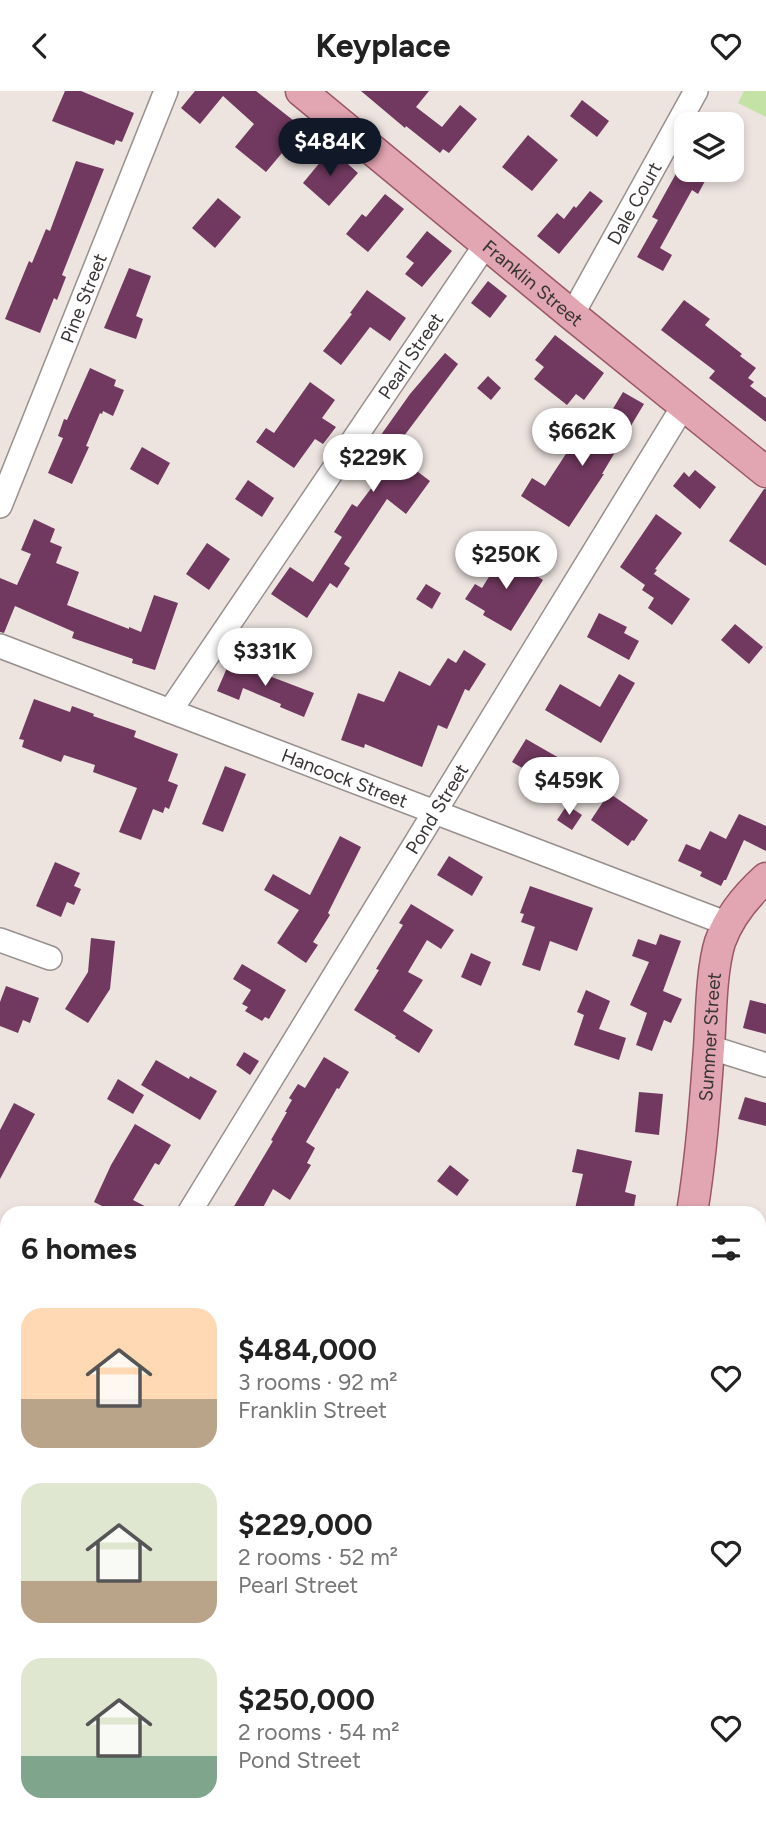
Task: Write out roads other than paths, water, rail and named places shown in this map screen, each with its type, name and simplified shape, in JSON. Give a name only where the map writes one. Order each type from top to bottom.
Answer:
[{"type":"main road","name":"Franklin Street","points":[[301,91],[766,472]]},
{"type":"main road","name":"Summer Street","points":[[693,1206],[719,946],[728,924],[766,878]]},
{"type":"street","name":"Pine Street","points":[[0,506],[166,91]]},
{"type":"street","name":"Dale Court","points":[[572,315],[696,91]]},
{"type":"street","name":"Pearl Street","points":[[170,711],[486,244]]},
{"type":"street","name":"Pond Street","points":[[193,1206],[684,405]]},
{"type":"street","name":"Hancock Street","points":[[0,646],[728,924]]},
{"type":"street","points":[[0,940],[50,958]]},
{"type":"street","points":[[709,1047],[766,1065]]}]
